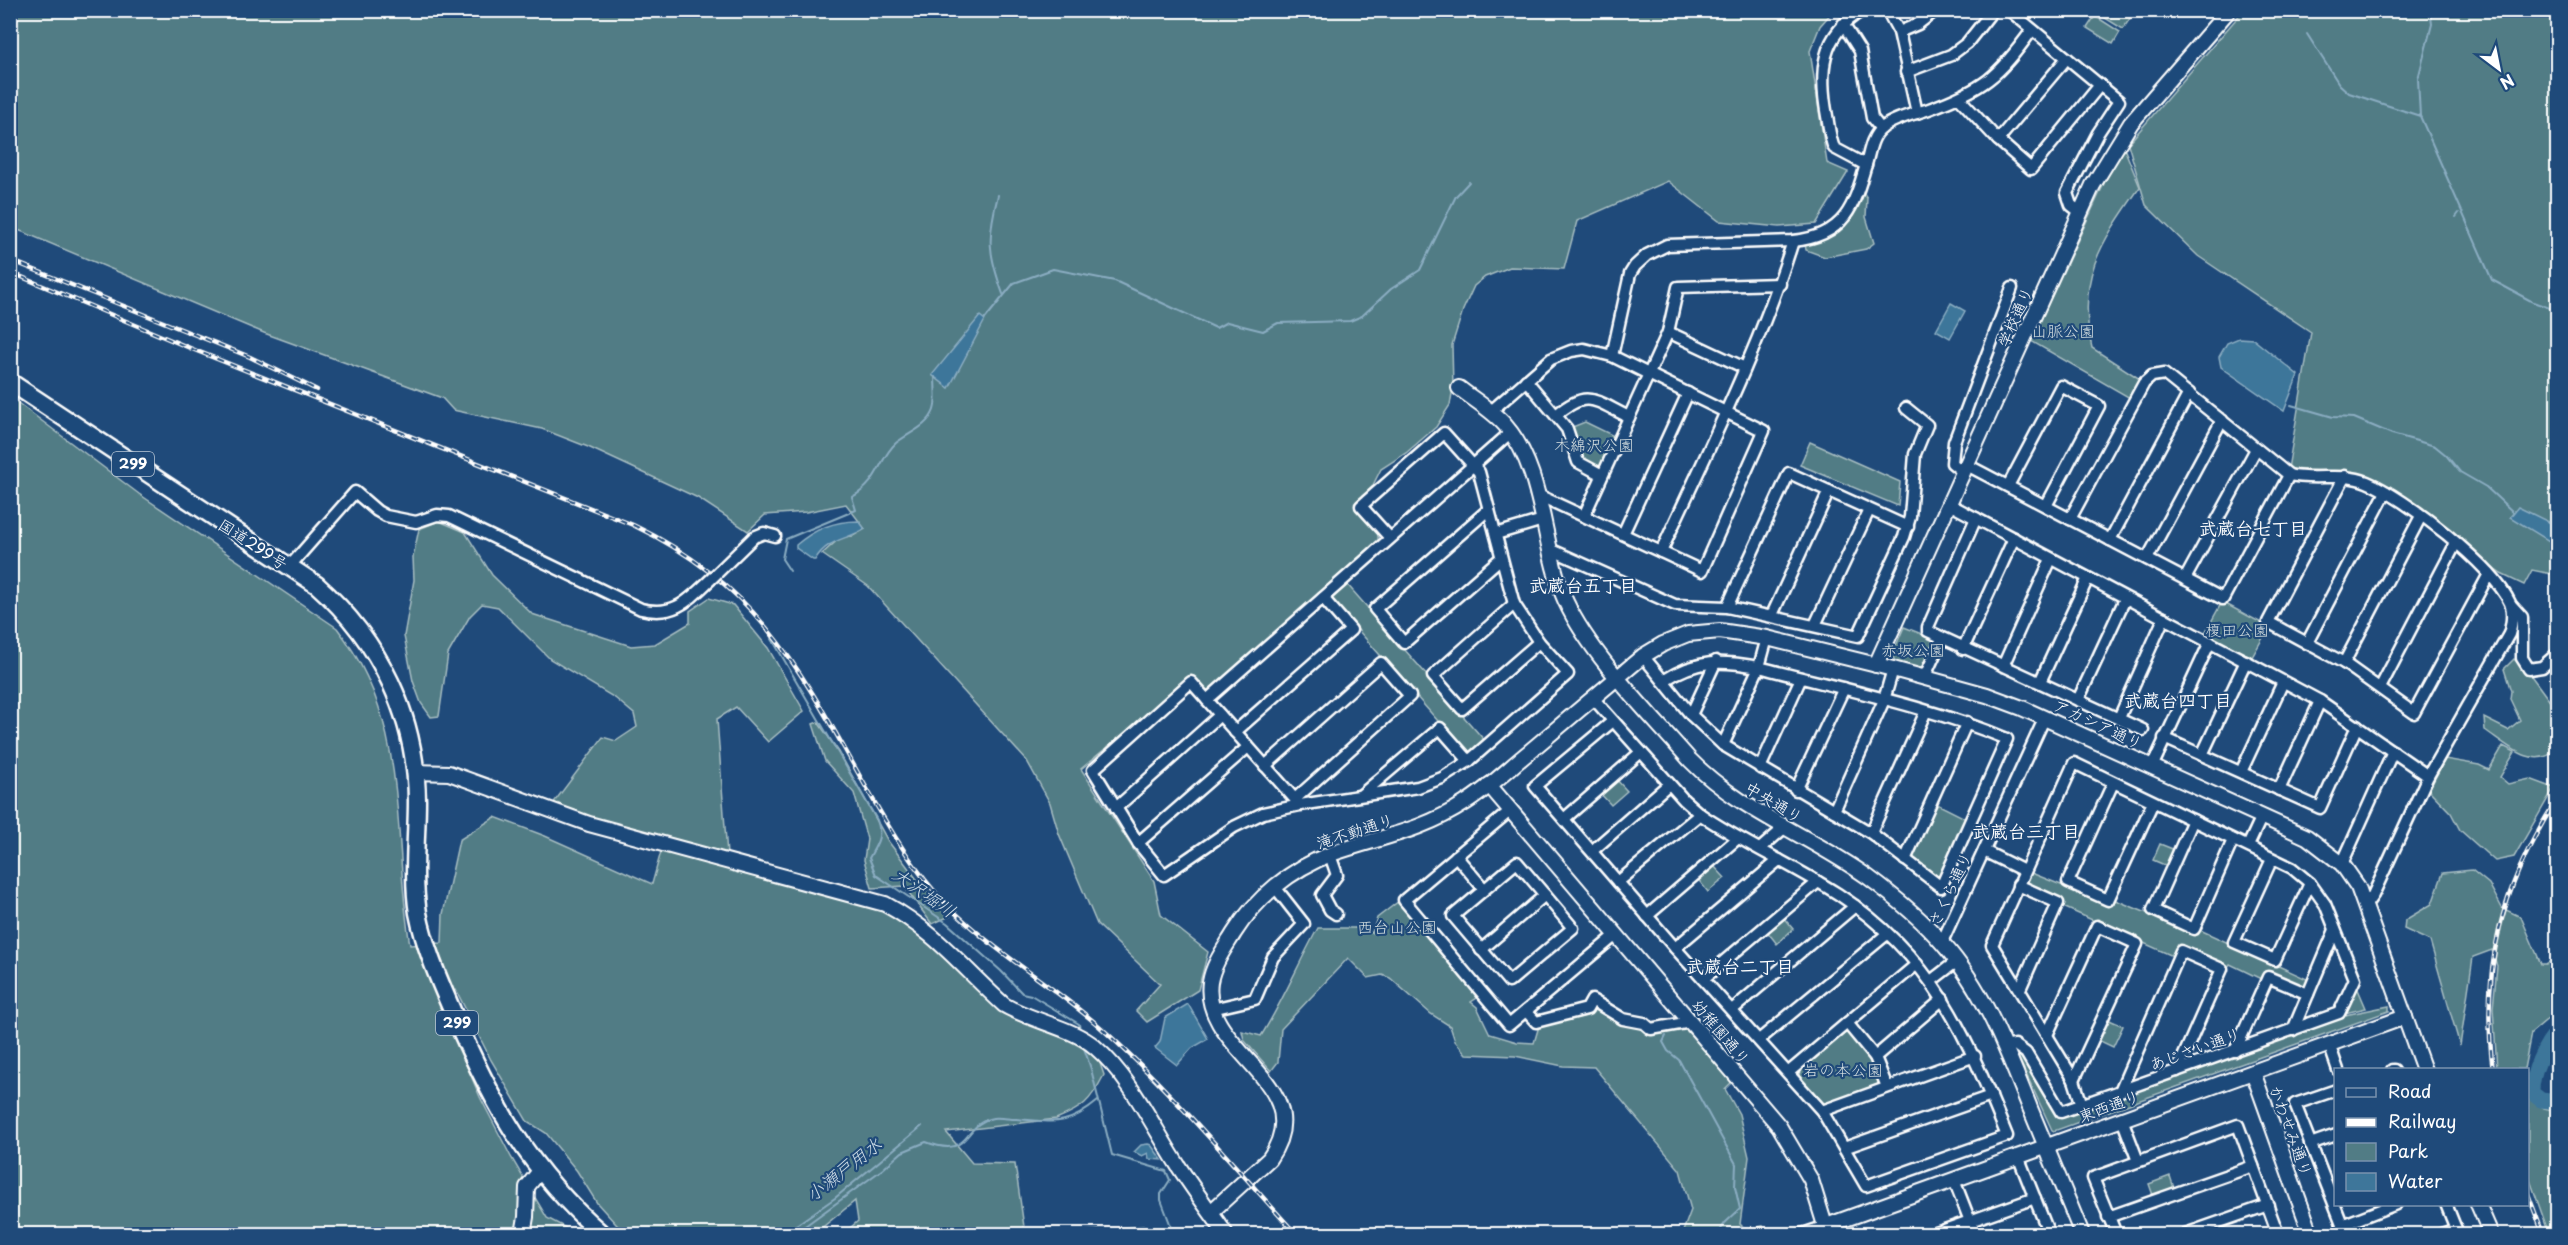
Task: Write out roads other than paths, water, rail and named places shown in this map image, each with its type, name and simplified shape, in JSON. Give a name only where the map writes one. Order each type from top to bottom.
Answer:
[{"type":"highway","name":"国道299号","points":[[10,382],[289,567],[331,598],[364,635],[393,687],[404,715],[415,760],[415,772]]},
{"type":"highway","name":"299","points":[[415,772],[415,894],[424,941],[442,987],[502,1116],[540,1172],[582,1217],[602,1234]]},
{"type":"street","points":[[1863,10],[1844,24],[1827,52],[1822,72],[1822,91],[1834,148],[1866,165]]},
{"type":"street","points":[[1887,10],[1899,32],[1906,72],[1917,113]]},
{"type":"street","points":[[1899,32],[1918,24],[1936,10]]},
{"type":"street","points":[[1906,72],[1951,55],[1967,43],[1993,10]]},
{"type":"street","points":[[2009,10],[2119,101],[2067,193],[2071,205],[2080,212]]},
{"type":"street","name":"学校通り","points":[[1876,665],[2097,177],[2125,132],[2229,10]]},
{"type":"street","points":[[1844,24],[1860,51],[1872,118],[1881,129]]},
{"type":"street","points":[[1612,356],[1630,274],[1647,255],[1659,247],[1678,244],[1812,239],[1837,226],[1855,200],[1871,145],[1881,129],[1983,86],[1999,72],[2032,30]]},
{"type":"street","points":[[1998,140],[2067,58]]},
{"type":"street","points":[[1959,98],[1998,140],[2031,169],[2100,85]]},
{"type":"street","points":[[1661,552],[1745,368],[1780,284],[1793,241]]},
{"type":"street","points":[[1584,516],[1668,332],[1678,287],[1780,284]]},
{"type":"street","points":[[2012,288],[1954,442],[1952,463],[2008,486],[2223,599],[2289,475]]},
{"type":"street","points":[[1668,332],[1745,368]]},
{"type":"street","points":[[1490,412],[1551,359],[1571,351],[1584,349],[1612,356],[1764,430],[1702,571],[1536,494]]},
{"type":"street","points":[[2070,519],[2144,383],[2152,376],[2164,374],[2289,475],[2311,478],[2345,476],[2366,481],[2421,516],[2456,543],[2503,589],[2511,605],[2522,617],[2522,658],[2529,669],[2542,667],[2558,653]]},
{"type":"street","points":[[1526,380],[1556,415],[1570,436],[1578,462],[1602,475]]},
{"type":"street","points":[[2008,486],[2061,386],[2099,406],[2046,506]]},
{"type":"street","name":"中央通り","points":[[1459,388],[1490,412],[1510,432],[1525,456],[1557,579],[1587,639],[1704,775],[1740,801],[1866,876],[1912,913],[1957,960],[1990,1013],[2082,1234]]},
{"type":"street","points":[[1623,534],[1688,393]]},
{"type":"street","points":[[2110,540],[2189,393]]},
{"type":"street","points":[[1556,415],[1571,402],[1592,399],[1629,417]]},
{"type":"street","points":[[1550,549],[1675,605],[1727,606],[1858,636],[1908,527],[1916,454],[1927,425],[1906,408]]},
{"type":"street","points":[[2147,559],[2222,420]]},
{"type":"street","points":[[1207,700],[1510,432]]},
{"type":"street","points":[[1297,802],[1191,682],[1093,770],[1138,843],[1164,875],[1247,819],[1263,813],[1297,802],[1429,784],[1454,772],[1568,674],[1539,642],[1515,604],[1479,472],[1444,433],[1361,506],[1390,538]]},
{"type":"street","points":[[2185,579],[2256,449]]},
{"type":"street","points":[[1727,606],[1789,473],[1908,527]]},
{"type":"street","points":[[2345,476],[2268,622],[2344,663],[2414,713],[2489,574]]},
{"type":"street","points":[[1772,615],[1828,491]]},
{"type":"street","points":[[289,567],[356,492],[386,516],[416,522],[437,515],[449,516],[630,604],[651,611],[662,612],[674,609],[695,595],[754,537],[764,532],[775,536]]},
{"type":"street","points":[[2307,643],[2386,492]]},
{"type":"street","points":[[1949,504],[2320,701],[2428,777]]},
{"type":"street","points":[[1489,509],[1375,609],[1404,643],[1502,558]]},
{"type":"street","points":[[1815,625],[1869,510]]},
{"type":"street","points":[[2344,663],[2421,516]]},
{"type":"street","points":[[1976,518],[1928,631],[2143,730]]},
{"type":"street","points":[[1496,534],[1543,520]]},
{"type":"street","points":[[1963,649],[2014,538]]},
{"type":"street","points":[[2380,688],[2456,543]]},
{"type":"street","points":[[2003,666],[2051,559]]},
{"type":"street","points":[[2040,682],[2088,578]]},
{"type":"street","points":[[1235,732],[1351,630],[1323,597]]},
{"type":"street","points":[[2078,700],[2125,598]]},
{"type":"street","points":[[1515,604],[1433,676],[1462,709],[1539,642]]},
{"type":"street","points":[[2366,905],[2373,896],[2428,777],[2504,645],[2513,621],[2511,605]]},
{"type":"street","points":[[2119,718],[2164,618]]},
{"type":"street","name":"アカシア通り","points":[[1619,677],[1643,656],[1663,644],[1688,634],[1720,630],[1767,638],[1987,695],[2045,717],[2307,837],[2342,864],[2358,887],[2423,1068]]},
{"type":"street","points":[[1723,745],[1759,667],[1767,638]]},
{"type":"street","points":[[1924,678],[1942,639]]},
{"type":"street","points":[[2152,766],[2210,642]]},
{"type":"street","points":[[1643,656],[1663,681],[1691,715],[1723,745],[1871,833],[1941,887],[2007,740],[1967,722],[1759,667],[1716,661],[1695,664],[1663,681]]},
{"type":"street","points":[[1691,715],[1716,661]]},
{"type":"street","points":[[2202,755],[2246,661]]},
{"type":"street","points":[[1265,766],[1381,663],[1410,696],[1297,802]]},
{"type":"street","points":[[1834,811],[1884,700],[1893,669]]},
{"type":"street","name":"滝不動通り","points":[[1211,1212],[1269,1159],[1276,1150],[1282,1128],[1274,1090],[1226,1034],[1212,1010],[1211,980],[1221,954],[1254,907],[1275,886],[1308,865],[1330,855],[1425,826],[1468,802],[1619,677]]},
{"type":"street","points":[[1760,768],[1800,678]]},
{"type":"street","points":[[2241,772],[2283,682]]},
{"type":"street","points":[[1796,790],[1844,688]]},
{"type":"street","points":[[1593,698],[1641,753],[1700,814],[1855,906],[1917,964],[1943,999],[1975,1056],[2007,1136],[1866,1186],[1822,1111],[1674,948],[1535,786],[1613,721]]},
{"type":"street","points":[[2279,790],[2320,701]]},
{"type":"street","points":[[1871,833],[1926,711]]},
{"type":"street","points":[[1116,808],[1220,715]]},
{"type":"street","name":"さくら通り","points":[[1942,942],[2045,717]]},
{"type":"street","points":[[1905,860],[1967,722]]},
{"type":"street","points":[[2164,738],[2320,808],[2357,726]]},
{"type":"street","points":[[1361,795],[1440,728],[1469,761]]},
{"type":"street","points":[[1138,843],[1248,747]]},
{"type":"street","points":[[2342,864],[2392,751]]},
{"type":"street","points":[[1564,819],[1641,753]]},
{"type":"street","points":[[2082,1105],[2074,1080],[1992,945],[2074,764],[2292,868],[2310,883],[2325,904],[2335,930],[2293,1030]]},
{"type":"street","points":[[415,772],[449,773],[589,824],[885,904],[907,916],[933,936],[1004,1005],[1094,1046],[1117,1069],[1179,1167],[1226,1234]]},
{"type":"street","points":[[2113,783],[2068,882],[2108,900],[2153,802]]},
{"type":"street","points":[[1592,851],[1670,784]]},
{"type":"street","name":"幼稚園通り","points":[[1489,785],[1779,1126],[1811,1180],[1827,1230]]},
{"type":"street","points":[[1511,810],[1404,900],[1509,1025],[1616,935]]},
{"type":"street","points":[[1618,882],[1700,814]]},
{"type":"street","points":[[2248,846],[2262,816]]},
{"type":"street","points":[[2193,820],[2153,910],[2194,928],[2234,840]]},
{"type":"street","points":[[1760,849],[1784,828]]},
{"type":"street","points":[[1647,916],[1737,838]]},
{"type":"street","points":[[1984,850],[2024,871]]},
{"type":"street","points":[[1330,855],[1337,875],[1322,895],[1330,910],[1336,914]]},
{"type":"street","points":[[1456,856],[1484,889]]},
{"type":"street","points":[[2272,859],[2234,942],[2275,960],[2310,883]]},
{"type":"street","points":[[1674,948],[1779,860]]},
{"type":"street","points":[[1517,862],[1573,928],[1509,982],[1453,916],[1484,889],[1517,862]]},
{"type":"street","points":[[1703,979],[1818,882]]},
{"type":"street","points":[[2018,885],[2058,903],[2020,989]]},
{"type":"street","points":[[1212,1010],[1255,999],[1273,957],[1305,924],[1275,886]]},
{"type":"street","points":[[1481,950],[1545,895]]},
{"type":"street","points":[[1732,1010],[1855,906]]},
{"type":"street","points":[[2047,1035],[2097,926],[2137,944],[2074,1080]]},
{"type":"street","name":"あじさい通り","points":[[2005,1047],[2015,1045],[2026,1053],[2061,1112],[2082,1105],[2339,1013],[2355,979],[2335,930]]},
{"type":"street","points":[[1759,1040],[1887,934]]},
{"type":"street","points":[[2120,1091],[2181,951],[2222,969],[2177,1071]]},
{"type":"street","points":[[1931,981],[1957,960]]},
{"type":"street","points":[[1789,1072],[1917,964]]},
{"type":"street","points":[[2235,1050],[2268,976],[2308,994]]},
{"type":"street","points":[[1526,1011],[1536,1022],[1587,1009],[1592,999],[1623,1019],[1644,1023],[1652,1029],[1691,1022]]},
{"type":"street","points":[[1875,1057],[1943,999]]},
{"type":"street","name":"東西通り","points":[[1827,1230],[2018,1156],[2405,1017]]},
{"type":"street","points":[[1847,1023],[1875,1057],[1887,1087]]},
{"type":"street","points":[[2329,1044],[2337,1068]]},
{"type":"street","points":[[1822,1111],[1975,1056]]},
{"type":"street","name":"かわせみ通り","points":[[2253,1072],[2311,1234]]},
{"type":"street","points":[[2331,1182],[2310,1144],[2295,1104],[2334,1091]]},
{"type":"street","points":[[1844,1148],[1991,1096]]},
{"type":"street","points":[[2122,1119],[2138,1161]]},
{"type":"street","points":[[2116,1234],[2093,1178],[2238,1125],[2278,1234]]},
{"type":"street","points":[[2310,1144],[2334,1136]]},
{"type":"street","points":[[2018,1156],[2049,1234]]},
{"type":"street","points":[[2108,1217],[2253,1167]]},
{"type":"street","points":[[523,1234],[527,1187],[540,1172]]},
{"type":"street","points":[[1954,1180],[1975,1234]]},
{"type":"street","points":[[1933,1234],[2034,1198]]},
{"type":"street","points":[[2185,1234],[2268,1204]]},
{"type":"street","points":[[2338,1206],[2344,1230],[2392,1206]]},
{"type":"street","points":[[2441,1234],[2457,1232],[2446,1206]]},
{"type":"street","points":[[2479,1206],[2491,1234]]},
{"type":"street","points":[[1802,1234],[1827,1230]]},
{"type":"water","points":[[1951,303],[1965,311],[1950,338],[1936,330]]},
{"type":"water","points":[[980,316],[985,320],[949,388],[932,375]]},
{"type":"water","points":[[2239,338],[2253,339],[2298,375],[2284,411],[2221,367],[2219,357],[2227,343]]},
{"type":"water","points":[[2518,507],[2557,526],[2557,540],[2554,544],[2510,517]]},
{"type":"water","points":[[859,521],[865,529],[831,544],[815,560],[796,548],[796,545],[803,539],[817,530],[841,522]]},
{"type":"water","points":[[1188,1004],[1208,1039],[1192,1048],[1177,1065],[1155,1048],[1160,1042],[1165,1018]]},
{"type":"water","points":[[1148,1144],[1162,1160],[1149,1159],[1148,1153],[1142,1156],[1134,1152],[1141,1145]]},
{"type":"waterway","points":[[2430,10],[2432,24],[2418,79],[2420,116],[2492,280],[2533,302],[2558,311]]},
{"type":"waterway","points":[[2307,34],[2339,84],[2349,93],[2420,116]]},
{"type":"waterway","points":[[985,319],[1014,283],[1053,269],[1115,281],[1216,328],[1227,322],[1263,331],[1278,323],[1350,321],[1362,316],[1391,289],[1420,270],[1456,196],[1469,182]]},
{"type":"waterway","points":[[998,195],[992,223],[991,245],[994,267],[1003,294]]},
{"type":"waterway","name":"小瀬戸用水","points":[[2456,217],[2459,213]]},
{"type":"waterway","points":[[790,571],[782,559],[786,539],[856,510],[852,497],[868,485],[890,449],[923,425],[931,416],[935,402],[935,377]]},
{"type":"waterway","points":[[2291,405],[2333,417],[2354,418],[2392,434],[2435,446],[2460,472],[2486,487],[2513,512]]},
{"type":"waterway","name":"大沢堀川","points":[[772,639],[877,820],[879,835],[869,858],[876,875],[947,923],[1022,993],[1031,995],[1079,1024],[1080,1031]]},
{"type":"waterway","points":[[2558,1030],[2539,1060],[2532,1085],[2532,1093],[2541,1100],[2558,1102]]},
{"type":"waterway","points":[[1666,1036],[1663,1042],[1668,1051],[1679,1060],[1736,1164],[1735,1187],[1740,1209],[1725,1223],[1718,1234]]},
{"type":"waterway","name":"大沢堀川","points":[[1084,1048],[1112,1155],[1166,1171],[1170,1180],[1161,1194],[1161,1200],[1174,1234]]},
{"type":"waterway","points":[[794,1234],[883,1169],[902,1152],[926,1142],[952,1147],[965,1139],[983,1121],[993,1118],[1060,1121],[1077,1115],[1098,1101]]},
{"type":"waterway","name":"小瀬戸用水","points":[[783,1234],[835,1198],[922,1126]]},
{"type":"railway","points":[[10,260],[250,357],[317,390]]},
{"type":"railway","points":[[10,272],[197,351],[633,525],[676,548],[712,574],[743,602],[770,632],[794,665],[896,838],[914,866],[935,892],[973,929],[1079,1009],[1125,1050],[1200,1127],[1296,1234]]},
{"type":"railway","points":[[2493,1068],[2490,996],[2493,962],[2500,928],[2509,895],[2522,862],[2558,798]]},
{"type":"railway","points":[[2529,1197],[2543,1234]]},
{"type":"district","name":"武蔵台七丁目","points":[[2253,529]]},
{"type":"district","name":"武蔵台五丁目","points":[[1583,586]]},
{"type":"district","name":"武蔵台四丁目","points":[[2178,701]]},
{"type":"district","name":"武蔵台三丁目","points":[[2026,832]]},
{"type":"district","name":"武蔵台二丁目","points":[[1740,967]]},
{"type":"park label","name":"山脈公園","points":[[2063,331]]},
{"type":"park label","name":"木綿沢公園","points":[[1594,445]]},
{"type":"park label","name":"榎田公園","points":[[2237,630]]},
{"type":"park label","name":"赤坂公園","points":[[1913,650]]},
{"type":"park label","name":"西台山公園","points":[[1397,927]]},
{"type":"park label","name":"岩の本公園","points":[[1843,1070]]}]
